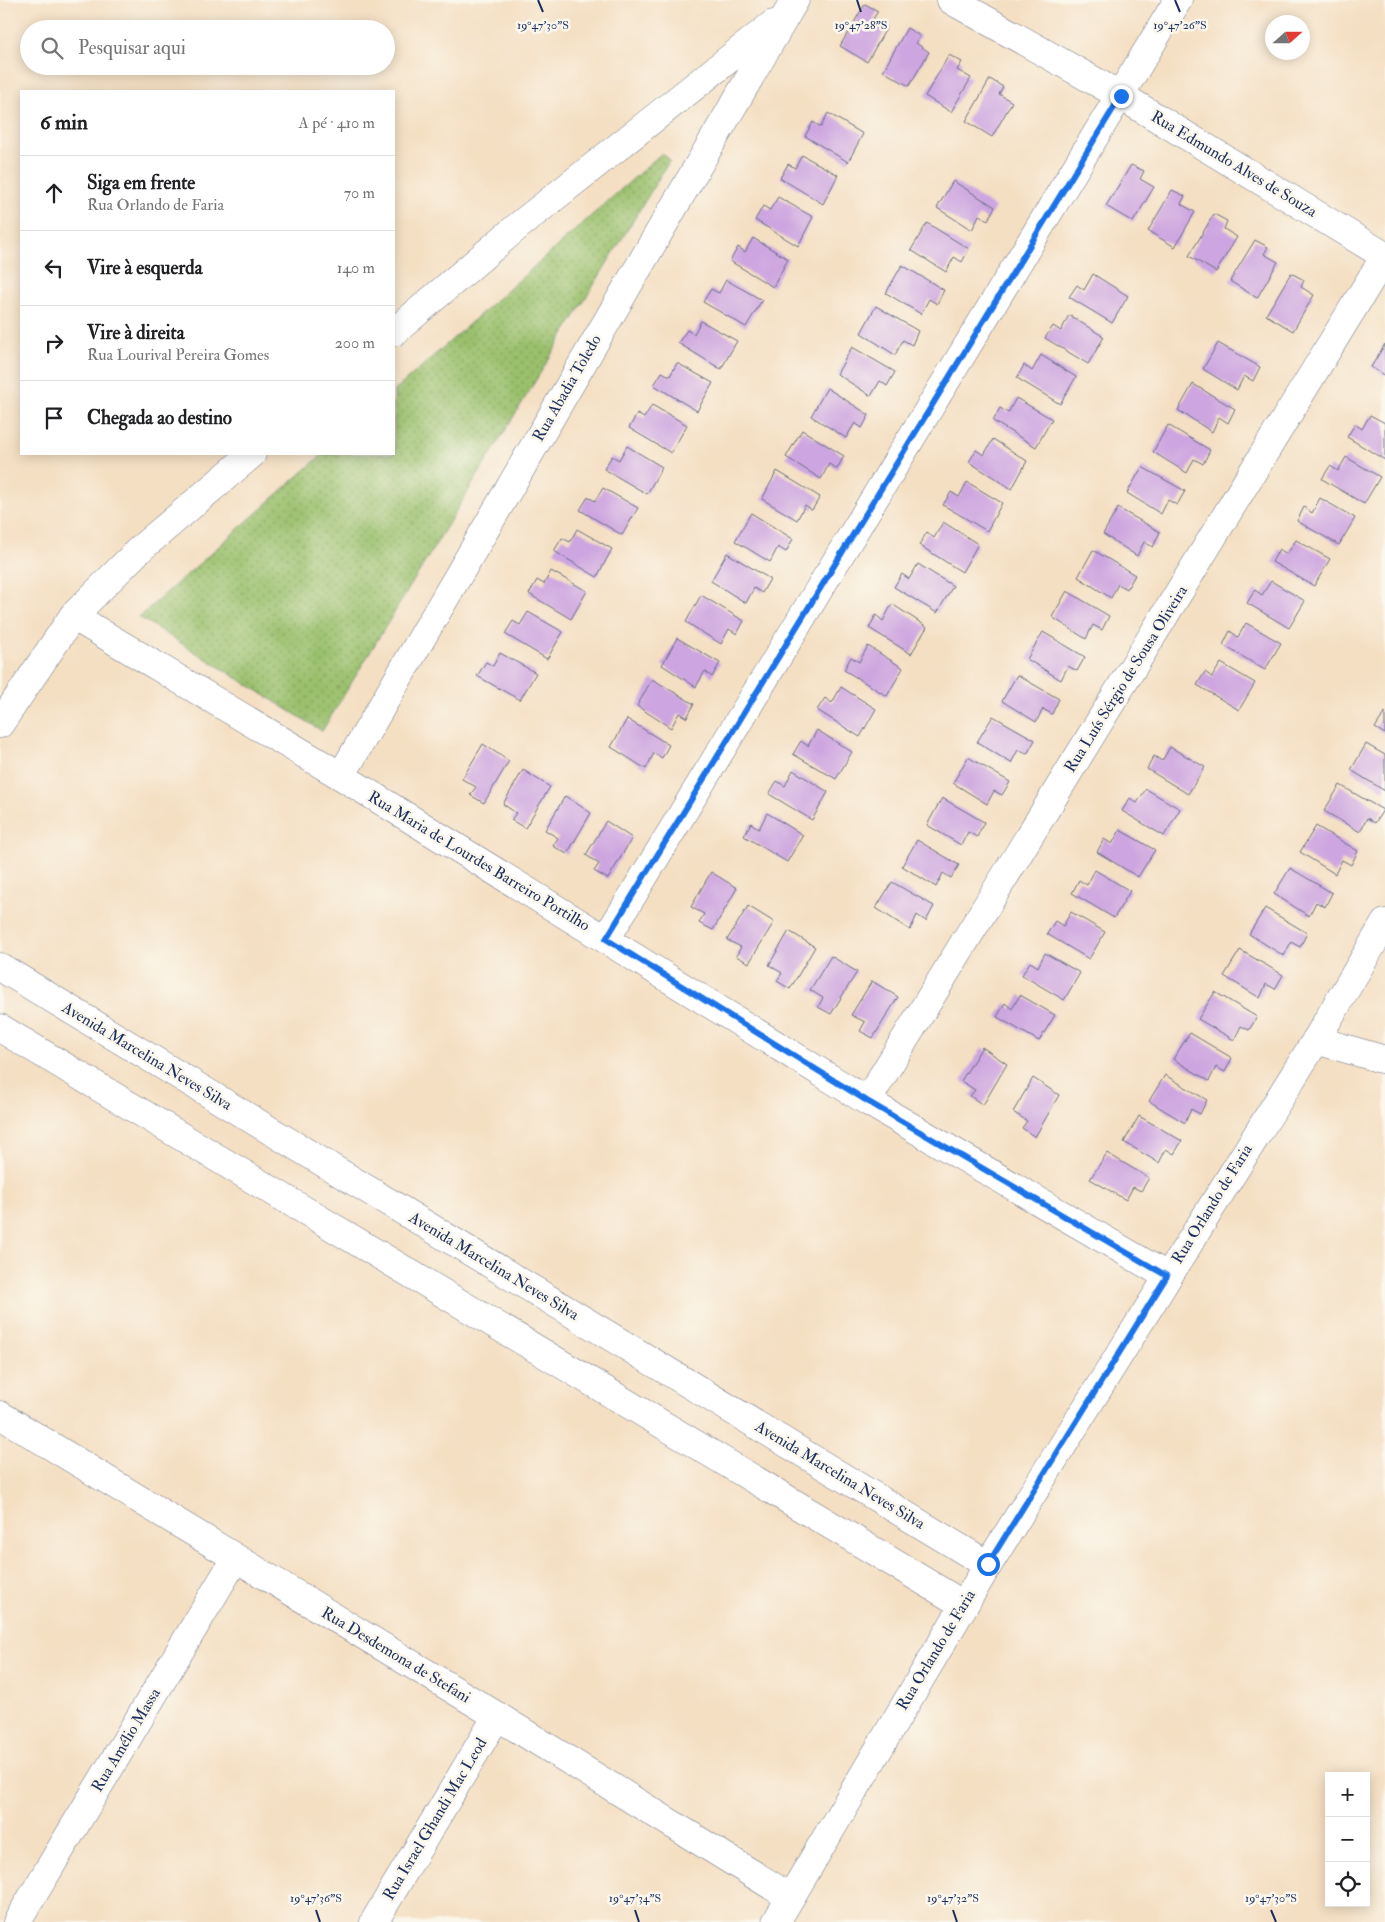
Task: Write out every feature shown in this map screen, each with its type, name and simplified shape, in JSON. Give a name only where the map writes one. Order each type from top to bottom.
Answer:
[{"type":"street","name":"Rua Edmundo Alves de Souza","points":[[951,0],[1121,96],[1385,256]]},
{"type":"street","points":[[606,939],[1178,0]]},
{"type":"street","points":[[395,331],[517,227],[789,8]]},
{"type":"street","name":"Rua Abadia Toledo","points":[[341,776],[789,8]]},
{"type":"street","name":"Rua Luís Sérgio de Sousa Oliveira","points":[[867,1101],[1385,256]]},
{"type":"street","points":[[0,724],[74,616],[139,550],[251,455]]},
{"type":"street","name":"Rua Maria de Lourdes Barreiro Portilho","points":[[74,616],[341,776],[867,1101],[1167,1276]]},
{"type":"street","name":"Rua Orlando de Faria","points":[[776,1922],[988,1564],[1316,1040],[1385,923]]},
{"type":"street","name":"Avenida Marcelina Neves Silva","points":[[0,967],[988,1564]]},
{"type":"street","points":[[0,1028],[964,1605]]},
{"type":"street","points":[[1316,1040],[1385,1060]]},
{"type":"street","name":"Rua Desdemona de Stefani","points":[[0,1415],[497,1716],[790,1897]]},
{"type":"street","name":"Rua Amélio Massa","points":[[17,1922],[235,1559]]},
{"type":"street","name":"Rua Israel Ghandi Mac Leod","points":[[374,1922],[497,1716]]},
{"type":"green space","points":[[662,153],[670,160],[322,731],[139,617],[322,455],[395,455],[395,390]]},
{"type":"building","points":[[865,4],[878,11],[873,19],[887,27],[867,62],[840,46]]},
{"type":"building","points":[[907,28],[920,36],[916,43],[929,52],[909,86],[883,71]]},
{"type":"building","points":[[949,55],[962,62],[957,70],[971,78],[951,112],[925,96]]},
{"type":"building","points":[[990,79],[1003,87],[999,94],[1012,102],[992,137],[966,121]]},
{"type":"building","points":[[828,113],[863,134],[848,162],[805,136],[813,122],[821,127]]},
{"type":"building","points":[[802,155],[838,175],[823,204],[780,178],[788,164],[795,168]]},
{"type":"building","points":[[1131,165],[1144,171],[1140,179],[1154,187],[1133,222],[1106,206]]},
{"type":"building","points":[[953,181],[995,207],[988,220],[979,215],[972,230],[937,208]]},
{"type":"building","points":[[1172,190],[1185,196],[1181,204],[1195,212],[1175,247],[1148,231]]},
{"type":"building","points":[[778,197],[813,217],[798,246],[755,220],[763,206],[770,210]]},
{"type":"building","points":[[1214,214],[1227,221],[1224,229],[1237,237],[1216,272],[1189,256]]},
{"type":"building","points":[[927,223],[969,249],[962,262],[954,257],[946,272],[911,250]]},
{"type":"building","points":[[753,238],[788,259],[773,287],[730,261],[738,247],[745,252]]},
{"type":"building","points":[[1255,240],[1268,247],[1264,254],[1278,262],[1257,298],[1230,281]]},
{"type":"building","points":[[902,265],[944,290],[937,304],[929,299],[921,314],[886,293]]},
{"type":"building","points":[[1291,273],[1304,280],[1301,287],[1314,295],[1293,331],[1266,315]]},
{"type":"building","points":[[1093,274],[1128,296],[1112,323],[1069,297],[1077,285],[1084,290]]},
{"type":"building","points":[[726,280],[762,300],[746,327],[703,302],[711,289],[719,293]]},
{"type":"building","points":[[876,306],[918,331],[912,345],[903,340],[895,355],[861,333]]},
{"type":"building","points":[[1069,315],[1104,337],[1088,364],[1045,338],[1053,326],[1061,331]]},
{"type":"building","points":[[701,321],[737,341],[721,369],[678,343],[687,330],[694,334]]},
{"type":"building","points":[[1218,343],[1260,367],[1253,381],[1244,376],[1237,390],[1203,369]]},
{"type":"building","points":[[1385,344],[1385,376],[1371,367]]},
{"type":"building","points":[[852,347],[895,372],[887,386],[880,381],[871,396],[837,374]]},
{"type":"building","points":[[1041,355],[1076,377],[1060,404],[1017,378],[1024,365],[1032,371]]},
{"type":"building","points":[[677,363],[713,383],[697,411],[654,385],[662,372],[670,376]]},
{"type":"building","points":[[1193,384],[1235,409],[1228,423],[1219,417],[1212,432],[1178,410]]},
{"type":"building","points":[[827,388],[869,415],[862,428],[855,423],[846,438],[811,416]]},
{"type":"building","points":[[1016,398],[1052,419],[1036,447],[993,421],[1000,408],[1008,413]]},
{"type":"building","points":[[652,405],[687,425],[671,453],[629,428],[637,414],[644,418]]},
{"type":"building","points":[[1370,415],[1385,423],[1385,460],[1347,437],[1355,424],[1362,429]]},
{"type":"building","points":[[1168,425],[1210,450],[1203,464],[1194,459],[1187,473],[1153,452]]},
{"type":"building","points":[[802,430],[844,456],[837,469],[829,464],[821,479],[786,457]]},
{"type":"building","points":[[993,439],[1027,461],[1012,489],[969,462],[976,450],[984,455]]},
{"type":"building","points":[[627,446],[662,467],[647,494],[604,469],[612,456],[619,460]]},
{"type":"building","points":[[1346,457],[1380,477],[1364,504],[1322,479],[1330,466],[1338,471]]},
{"type":"building","points":[[1142,467],[1185,491],[1177,505],[1168,500],[1161,514],[1127,493]]},
{"type":"building","points":[[777,471],[820,497],[812,510],[805,505],[797,520],[762,499]]},
{"type":"building","points":[[967,482],[1002,503],[987,531],[943,505],[951,492],[959,497]]},
{"type":"building","points":[[603,488],[638,508],[622,535],[580,510],[588,497],[595,501]]},
{"type":"building","points":[[1320,498],[1355,518],[1339,545],[1297,521],[1304,507],[1312,513]]},
{"type":"building","points":[[1118,508],[1160,532],[1153,547],[1144,542],[1137,556],[1103,534]]},
{"type":"building","points":[[751,513],[793,539],[786,552],[778,547],[770,562],[735,541]]},
{"type":"building","points":[[943,522],[978,544],[962,572],[919,545],[927,532],[934,538]]},
{"type":"building","points":[[577,529],[612,549],[597,577],[554,551],[562,538],[570,542]]},
{"type":"building","points":[[1296,540],[1330,559],[1314,586],[1272,562],[1279,549],[1287,554]]},
{"type":"building","points":[[1093,550],[1135,575],[1127,589],[1118,584],[1111,598],[1078,577]]},
{"type":"building","points":[[727,553],[770,579],[762,593],[754,588],[746,603],[711,581]]},
{"type":"building","points":[[918,564],[953,586],[937,613],[894,587],[902,574],[909,579]]},
{"type":"building","points":[[551,571],[587,591],[571,619],[529,594],[537,580],[544,584]]},
{"type":"building","points":[[1271,581],[1305,601],[1289,628],[1247,603],[1255,590],[1262,595]]},
{"type":"building","points":[[1067,591],[1109,616],[1102,630],[1093,625],[1086,639],[1052,617]]},
{"type":"building","points":[[701,595],[744,621],[737,634],[729,629],[721,644],[686,622]]},
{"type":"building","points":[[892,604],[927,627],[911,654],[869,628],[876,615],[883,621]]},
{"type":"building","points":[[528,612],[563,632],[547,659],[505,634],[513,621],[520,625]]},
{"type":"building","points":[[1246,623],[1281,643],[1265,670],[1223,645],[1230,631],[1238,637]]},
{"type":"building","points":[[1043,632],[1085,657],[1077,671],[1068,666],[1061,680],[1027,659]]},
{"type":"building","points":[[677,638],[720,663],[712,677],[705,671],[696,687],[662,665]]},
{"type":"building","points":[[868,646],[903,668],[887,696],[844,670],[851,657],[859,662]]},
{"type":"building","points":[[500,653],[536,673],[520,700],[477,676],[486,662],[493,666]]},
{"type":"building","points":[[1221,663],[1255,683],[1239,710],[1197,685],[1205,672],[1212,677]]},
{"type":"building","points":[[1017,675],[1059,699],[1052,714],[1043,709],[1036,722],[1002,701]]},
{"type":"building","points":[[652,679],[694,704],[687,718],[679,713],[671,728],[637,706]]},
{"type":"building","points":[[841,687],[876,709],[860,737],[817,710],[825,698],[832,703]]},
{"type":"building","points":[[1385,712],[1385,734],[1375,728]]},
{"type":"building","points":[[993,716],[1035,740],[1027,754],[1018,750],[1011,763],[977,742]]},
{"type":"building","points":[[627,719],[669,745],[662,758],[654,753],[646,769],[611,747]]},
{"type":"building","points":[[817,730],[852,752],[836,779],[793,754],[801,741],[808,746]]},
{"type":"building","points":[[483,744],[509,761],[484,803],[470,795],[476,787],[462,779]]},
{"type":"building","points":[[1366,744],[1385,755],[1385,791],[1351,770]]},
{"type":"building","points":[[1170,747],[1205,767],[1188,794],[1147,769],[1154,756],[1162,761]]},
{"type":"building","points":[[968,757],[1010,782],[1002,795],[994,791],[987,804],[953,783]]},
{"type":"building","points":[[523,770],[550,787],[525,828],[511,820],[516,813],[503,804]]},
{"type":"building","points":[[793,770],[828,792],[812,820],[769,794],[777,781],[785,786]]},
{"type":"building","points":[[1340,785],[1383,810],[1375,823],[1367,818],[1360,832],[1324,811]]},
{"type":"building","points":[[1146,789],[1180,809],[1164,836],[1122,811],[1130,798],[1137,803]]},
{"type":"building","points":[[565,796],[591,813],[567,854],[553,846],[558,838],[545,830]]},
{"type":"building","points":[[942,798],[984,822],[977,837],[968,832],[961,845],[927,825]]},
{"type":"building","points":[[767,813],[803,835],[787,862],[744,836],[751,823],[759,829]]},
{"type":"building","points":[[606,821],[632,838],[608,879],[594,871],[599,864],[586,855]]},
{"type":"building","points":[[1316,826],[1358,851],[1351,865],[1342,860],[1335,874],[1300,852]]},
{"type":"building","points":[[1120,830],[1155,850],[1138,877],[1097,852],[1104,839],[1112,844]]},
{"type":"building","points":[[917,840],[959,865],[951,878],[943,873],[936,887],[902,866]]},
{"type":"building","points":[[1290,868],[1332,893],[1325,907],[1316,902],[1309,916],[1274,894]]},
{"type":"building","points":[[1095,870],[1130,891],[1114,918],[1072,893],[1079,880],[1087,885]]},
{"type":"building","points":[[711,872],[737,888],[713,930],[699,923],[704,914],[691,907]]},
{"type":"building","points":[[892,882],[934,906],[926,921],[917,915],[910,930],[876,908]]},
{"type":"building","points":[[748,906],[774,922],[749,963],[736,956],[741,947],[727,940]]},
{"type":"building","points":[[1265,908],[1307,933],[1300,947],[1291,942],[1284,956],[1249,934]]},
{"type":"building","points":[[1071,912],[1105,932],[1089,959],[1047,934],[1055,921],[1063,926]]},
{"type":"building","points":[[789,931],[815,947],[790,989],[777,981],[782,973],[769,965]]},
{"type":"building","points":[[1240,950],[1283,975],[1275,989],[1266,984],[1260,998],[1224,976]]},
{"type":"building","points":[[1045,953],[1080,973],[1064,1000],[1022,975],[1030,962],[1038,967]]},
{"type":"building","points":[[831,956],[857,972],[831,1014],[818,1007],[823,998],[810,990]]},
{"type":"building","points":[[872,981],[898,997],[873,1038],[860,1031],[865,1022],[851,1015]]},
{"type":"building","points":[[1215,992],[1257,1017],[1249,1030],[1241,1026],[1234,1040],[1198,1019]]},
{"type":"building","points":[[1020,995],[1055,1015],[1039,1041],[997,1017],[1005,1003],[1012,1009]]},
{"type":"building","points":[[1190,1033],[1232,1058],[1225,1072],[1216,1067],[1209,1081],[1173,1059]]},
{"type":"building","points":[[982,1047],[1007,1064],[983,1105],[970,1096],[975,1090],[961,1081]]},
{"type":"building","points":[[1165,1075],[1207,1100],[1200,1114],[1191,1109],[1185,1123],[1149,1101]]},
{"type":"building","points":[[1033,1078],[1059,1095],[1035,1137],[1022,1128],[1027,1121],[1013,1112]]},
{"type":"building","points":[[1139,1116],[1182,1141],[1174,1154],[1166,1149],[1159,1163],[1124,1142]]},
{"type":"building","points":[[1107,1153],[1149,1178],[1141,1191],[1133,1187],[1126,1200],[1090,1179]]},
{"type":"route","points":[[988,1564],[1167,1276],[867,1101],[606,939],[1121,96]]}]
